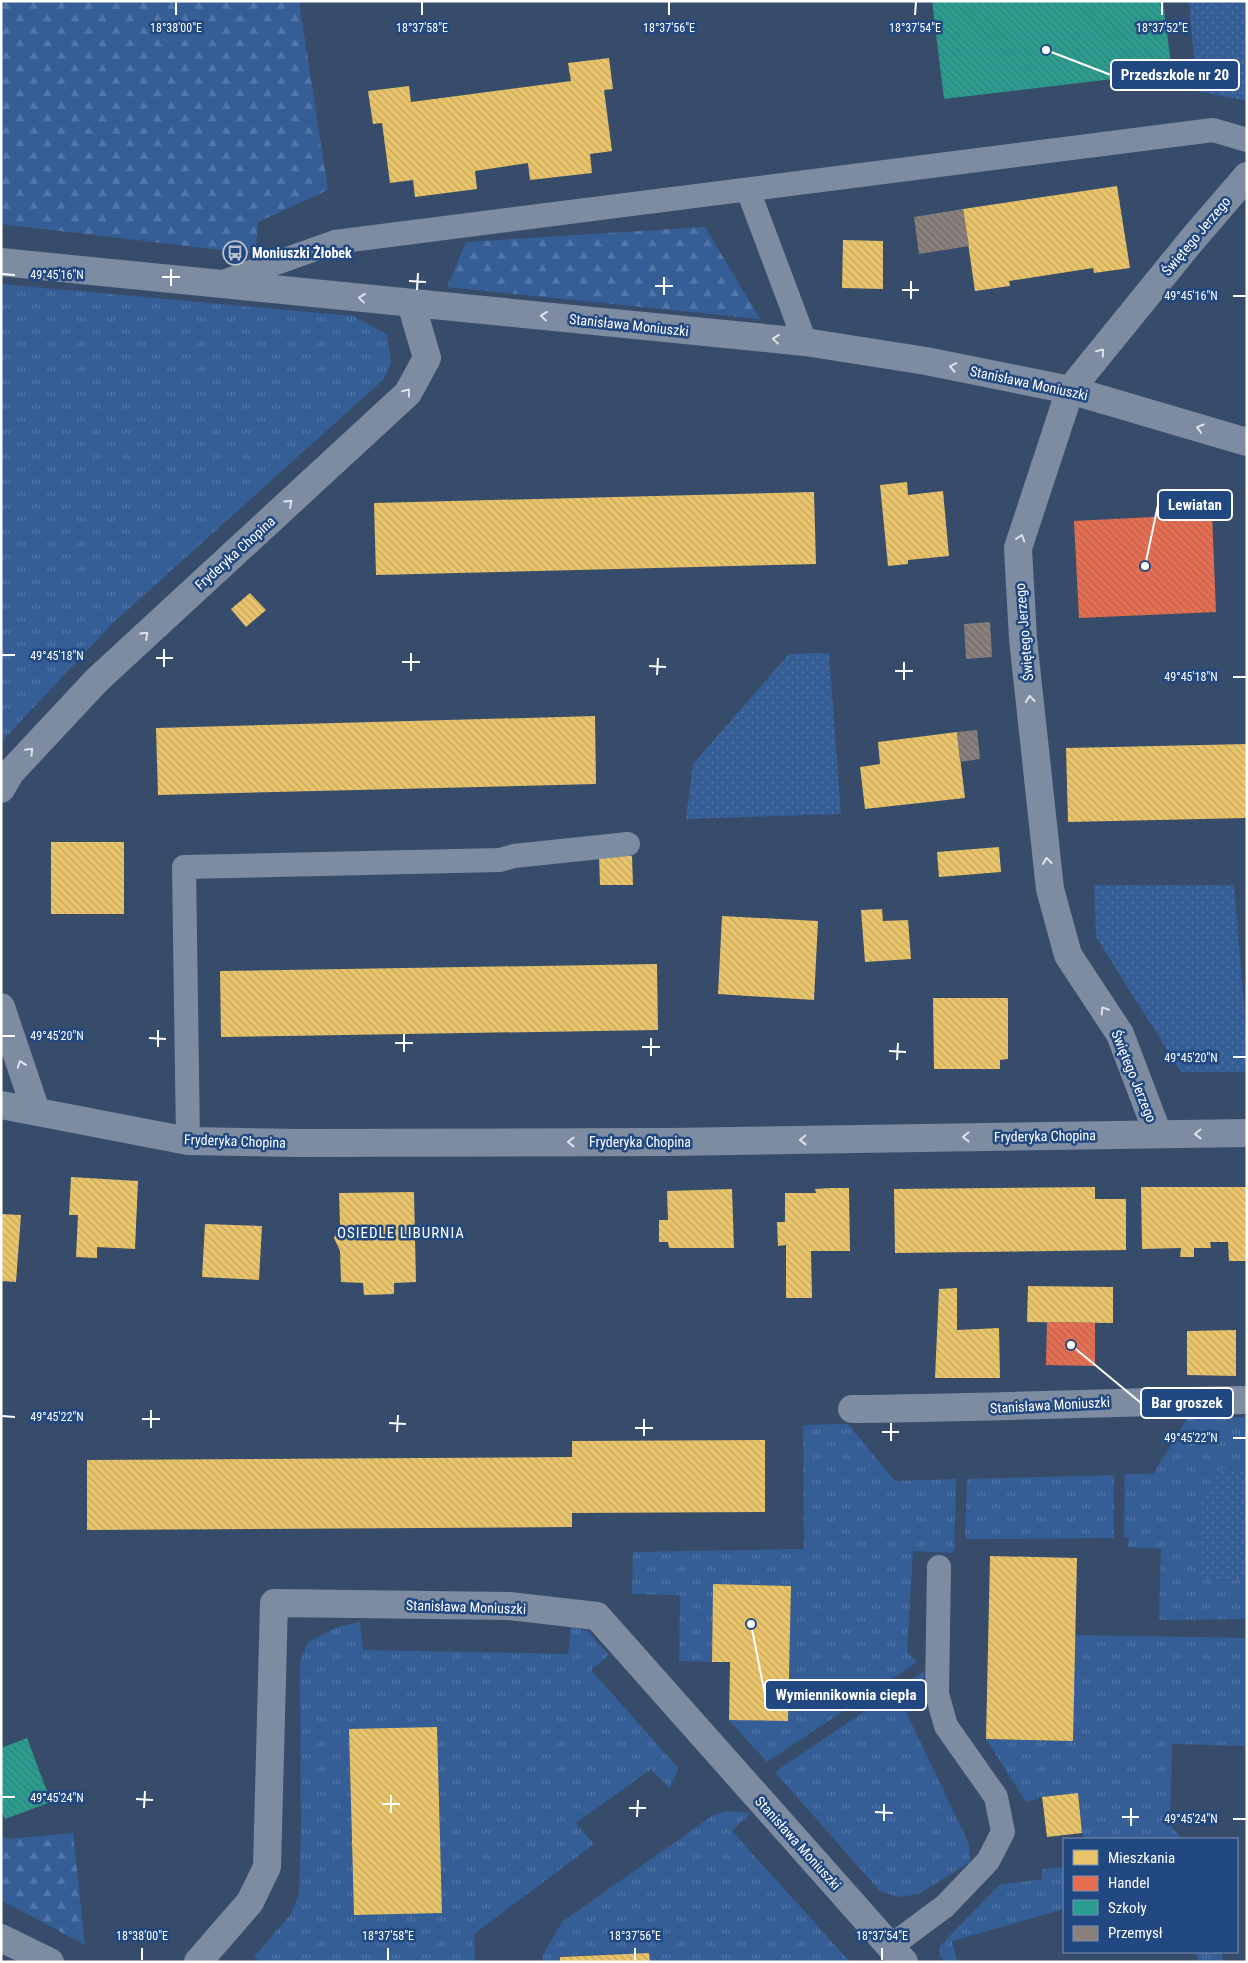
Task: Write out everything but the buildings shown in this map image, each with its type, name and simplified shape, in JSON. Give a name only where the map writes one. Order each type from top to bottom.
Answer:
[{"type":"street","name":"Świętego Jerzego","points":[[1158,1134],[1120,1034],[1068,955],[1050,889],[1023,639],[1018,548],[1070,390],[1191,241],[1247,176]]},
{"type":"street","name":"Stanisława Moniuszki","points":[[1,262],[805,342],[926,361],[1070,390],[1247,442]]},
{"type":"street","name":"Fryderyka Chopina","points":[[1,789],[11,772],[98,680],[408,393],[427,358],[411,303]]},
{"type":"street","points":[[1,1007],[36,1111]]},
{"type":"street","name":"Fryderyka Chopina","points":[[1,1105],[188,1141],[300,1143],[669,1142],[1247,1133]]},
{"type":"street","name":"Stanisława Moniuszki","points":[[852,1409],[963,1408],[1119,1402],[1247,1400]]},
{"type":"street","name":"Stanisława Moniuszki","points":[[198,1962],[250,1902],[267,1867],[274,1603],[509,1606],[598,1616],[898,1954]]},
{"type":"street","points":[[1,1938],[50,1962]]},
{"type":"lane","points":[[220,283],[335,242],[1213,130],[1247,140]]},
{"type":"lane","points":[[748,190],[805,342]]},
{"type":"lane","points":[[188,1141],[184,866],[500,860],[514,856],[628,844]]},
{"type":"lane","name":"Stanisława Moniuszki","points":[[898,1954],[988,1860],[1003,1832],[996,1797],[946,1726],[937,1694],[939,1567]]},
{"type":"green space","points":[[1,1],[299,1],[328,190],[258,222],[255,254],[1,224]]},
{"type":"green space","points":[[1189,1],[1247,1],[1247,101],[1197,91]]},
{"type":"green space","points":[[705,227],[760,319],[447,287],[466,242]]},
{"type":"green space","points":[[1,284],[353,316],[387,334],[391,362],[384,379],[114,622],[1,742]]},
{"type":"green space","points":[[829,653],[841,814],[686,819],[693,764],[789,654]]},
{"type":"green space","points":[[1094,885],[1234,885],[1247,1040],[1247,1072],[1181,1072],[1096,937]]},
{"type":"green space","points":[[1247,1417],[1247,1468],[1222,1469],[1200,1580],[1247,1579],[1247,1619],[1159,1620],[1161,1549],[1128,1547],[1129,1538],[1124,1537],[1125,1474],[1153,1474],[1187,1419]]},
{"type":"green space","points":[[848,1424],[895,1481],[956,1479],[954,1553],[913,1551],[907,1652],[917,1662],[767,1762],[729,1720],[788,1721],[791,1586],[713,1584],[712,1662],[679,1661],[680,1595],[632,1594],[633,1552],[804,1549],[803,1425]]},
{"type":"green space","points":[[1247,1468],[1247,1579],[1200,1580],[1202,1500],[1222,1469]]},
{"type":"green space","points":[[1114,1475],[1114,1538],[965,1539],[967,1479]]},
{"type":"green space","points":[[360,1622],[363,1650],[568,1654],[571,1626],[587,1631],[609,1655],[591,1670],[678,1768],[670,1788],[651,1769],[576,1823],[594,1844],[474,1934],[475,1962],[261,1962],[254,1957],[291,1914],[299,1894],[301,1830],[300,1663],[308,1642],[338,1627]],"holes":[[[437,1727],[442,1912],[354,1915],[349,1730]]]},
{"type":"green space","points":[[1075,1635],[1247,1638],[1247,1746],[1172,1744],[1170,1825],[1181,1838],[1083,1838],[1078,1793],[1042,1797],[1026,1802],[986,1739],[1073,1741]]},
{"type":"green space","points":[[924,1671],[925,1678],[908,1690],[906,1712],[969,1844],[970,1862],[919,1894],[898,1897],[880,1891],[775,1772]]},
{"type":"green space","points":[[726,1811],[751,1813],[732,1831],[850,1962],[650,1962],[649,1953],[560,1956],[560,1962],[543,1962],[543,1955],[562,1922],[712,1816]]},
{"type":"green space","points":[[73,1833],[85,1945],[1,1900],[1,1835],[8,1839]]},
{"type":"green space","points":[[1063,1867],[1063,1909],[952,1941],[957,1962],[945,1962],[940,1956],[939,1947],[999,1885],[1042,1879],[1042,1869]]},
{"type":"green space","points":[[1196,1953],[1222,1953],[1223,1962],[1198,1962]]},
{"type":"place","name":"Przedszkole nr 20","points":[[1046,50]]},
{"type":"place","name":"Moniuszki Żłobek","points":[[235,253]]},
{"type":"place","name":"Lewiatan","points":[[1145,566]]},
{"type":"place","name":"Bar groszek","points":[[1071,1345]]},
{"type":"place","name":"Wymiennikownia ciepła","points":[[751,1624]]},
{"type":"district","name":"OSIEDLE LIBURNIA","points":[[401,1233]]}]
